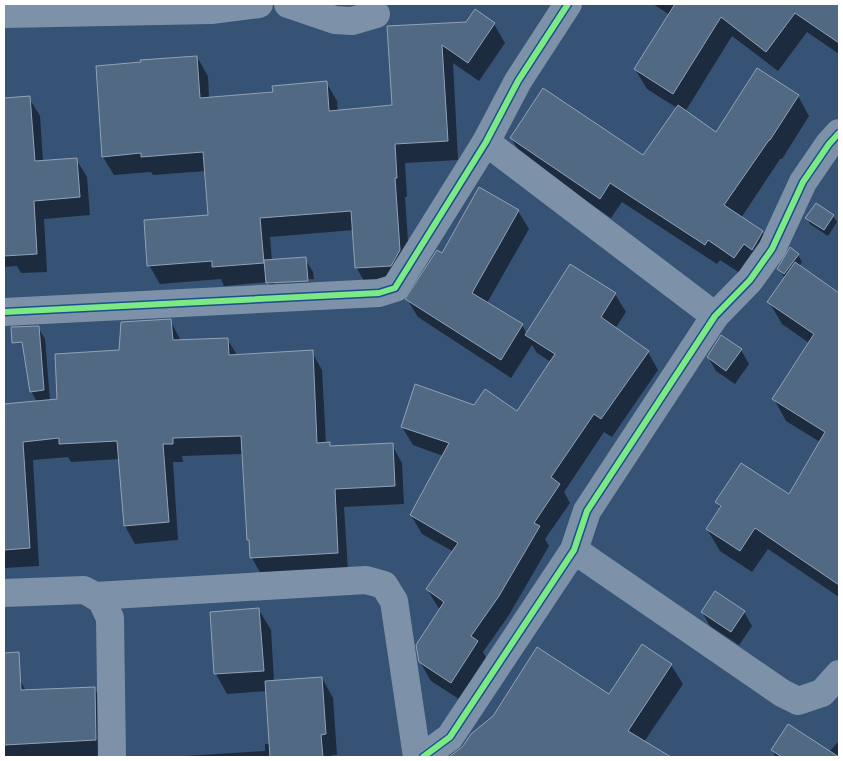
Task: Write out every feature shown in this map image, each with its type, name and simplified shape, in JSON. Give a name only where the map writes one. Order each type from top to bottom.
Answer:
[{"type":"street","points":[[4,14],[211,10],[259,4]]},
{"type":"street","points":[[288,4],[335,20],[352,21],[376,14]]},
{"type":"street","points":[[4,312],[379,293],[395,288],[486,142],[518,81],[568,4]]},
{"type":"street","points":[[423,757],[450,737],[574,550],[587,512],[715,316],[750,280],[772,249],[803,182],[829,144],[839,133]]},
{"type":"street","points":[[486,142],[715,316]]},
{"type":"street","points":[[574,550],[798,701],[822,693],[839,674]]},
{"type":"street","points":[[95,596],[366,580],[384,585],[394,601],[417,757]]},
{"type":"street","points":[[4,593],[84,590],[101,599],[110,618],[112,757]]},
{"type":"building","points":[[675,4],[839,4],[839,43],[795,13],[766,52],[721,17],[673,94],[634,69]]},
{"type":"building","points":[[475,9],[495,23],[468,63],[442,45],[448,141],[395,144],[397,178],[395,178],[400,250],[391,266],[355,268],[351,211],[260,218],[264,263],[212,267],[212,261],[147,266],[144,220],[208,215],[203,152],[141,157],[141,153],[102,157],[96,66],[141,62],[140,60],[197,56],[200,98],[273,92],[272,86],[327,81],[329,111],[392,105],[387,26],[466,22]]},
{"type":"building","points":[[757,68],[799,95],[724,205],[763,231],[752,250],[744,244],[734,258],[708,240],[705,245],[610,183],[600,199],[510,138],[543,88],[643,155],[678,105],[716,132]]},
{"type":"building","points":[[30,96],[35,161],[77,158],[80,197],[34,201],[37,254],[4,256],[4,98]]},
{"type":"building","points":[[479,187],[519,210],[472,293],[523,324],[501,360],[405,299],[437,250],[442,253]]},
{"type":"building","points":[[816,203],[834,215],[824,230],[805,218]]},
{"type":"building","points":[[790,247],[799,254],[784,274],[777,269]]},
{"type":"building","points":[[306,257],[308,281],[266,283],[264,260]]},
{"type":"building","points":[[795,262],[839,293],[839,585],[755,528],[740,551],[706,529],[721,506],[715,502],[741,463],[789,494],[825,432],[772,399],[814,334],[767,302]]},
{"type":"building","points":[[570,264],[616,293],[601,317],[649,351],[601,419],[594,414],[551,477],[560,484],[534,523],[540,526],[499,596],[471,636],[478,641],[451,683],[419,662],[416,645],[444,602],[426,589],[458,543],[410,515],[449,443],[401,427],[415,384],[474,405],[485,389],[517,411],[555,354],[525,335]]},
{"type":"building","points":[[171,319],[173,340],[228,338],[229,355],[313,350],[317,443],[330,442],[330,446],[393,443],[395,486],[335,489],[338,553],[250,558],[249,540],[247,540],[241,436],[173,438],[173,444],[163,444],[169,522],[124,526],[117,441],[59,444],[59,438],[23,442],[30,548],[4,550],[4,404],[57,399],[55,354],[119,350],[121,322]]},
{"type":"building","points":[[39,326],[44,390],[30,392],[22,342],[12,343],[11,327]]},
{"type":"building","points":[[721,335],[742,349],[726,371],[707,357]]},
{"type":"building","points":[[715,591],[745,611],[731,632],[701,612]]},
{"type":"building","points":[[259,608],[264,671],[214,674],[210,612]]},
{"type":"building","points":[[642,644],[672,664],[628,731],[671,757],[449,757],[463,746],[471,734],[493,716],[537,647],[609,694]]},
{"type":"building","points":[[19,652],[21,690],[95,687],[96,740],[4,745],[4,653]]},
{"type":"building","points":[[322,677],[326,734],[321,735],[323,757],[270,757],[265,681]]},
{"type":"building","points":[[788,724],[839,757],[782,757],[771,750]]},
{"type":"cycle path","points":[[4,312],[379,293],[395,288],[486,142],[518,81],[568,4]]},
{"type":"cycle path","points":[[423,757],[450,737],[574,550],[587,511],[715,316],[750,280],[772,249],[803,182],[829,144],[839,133]]}]
